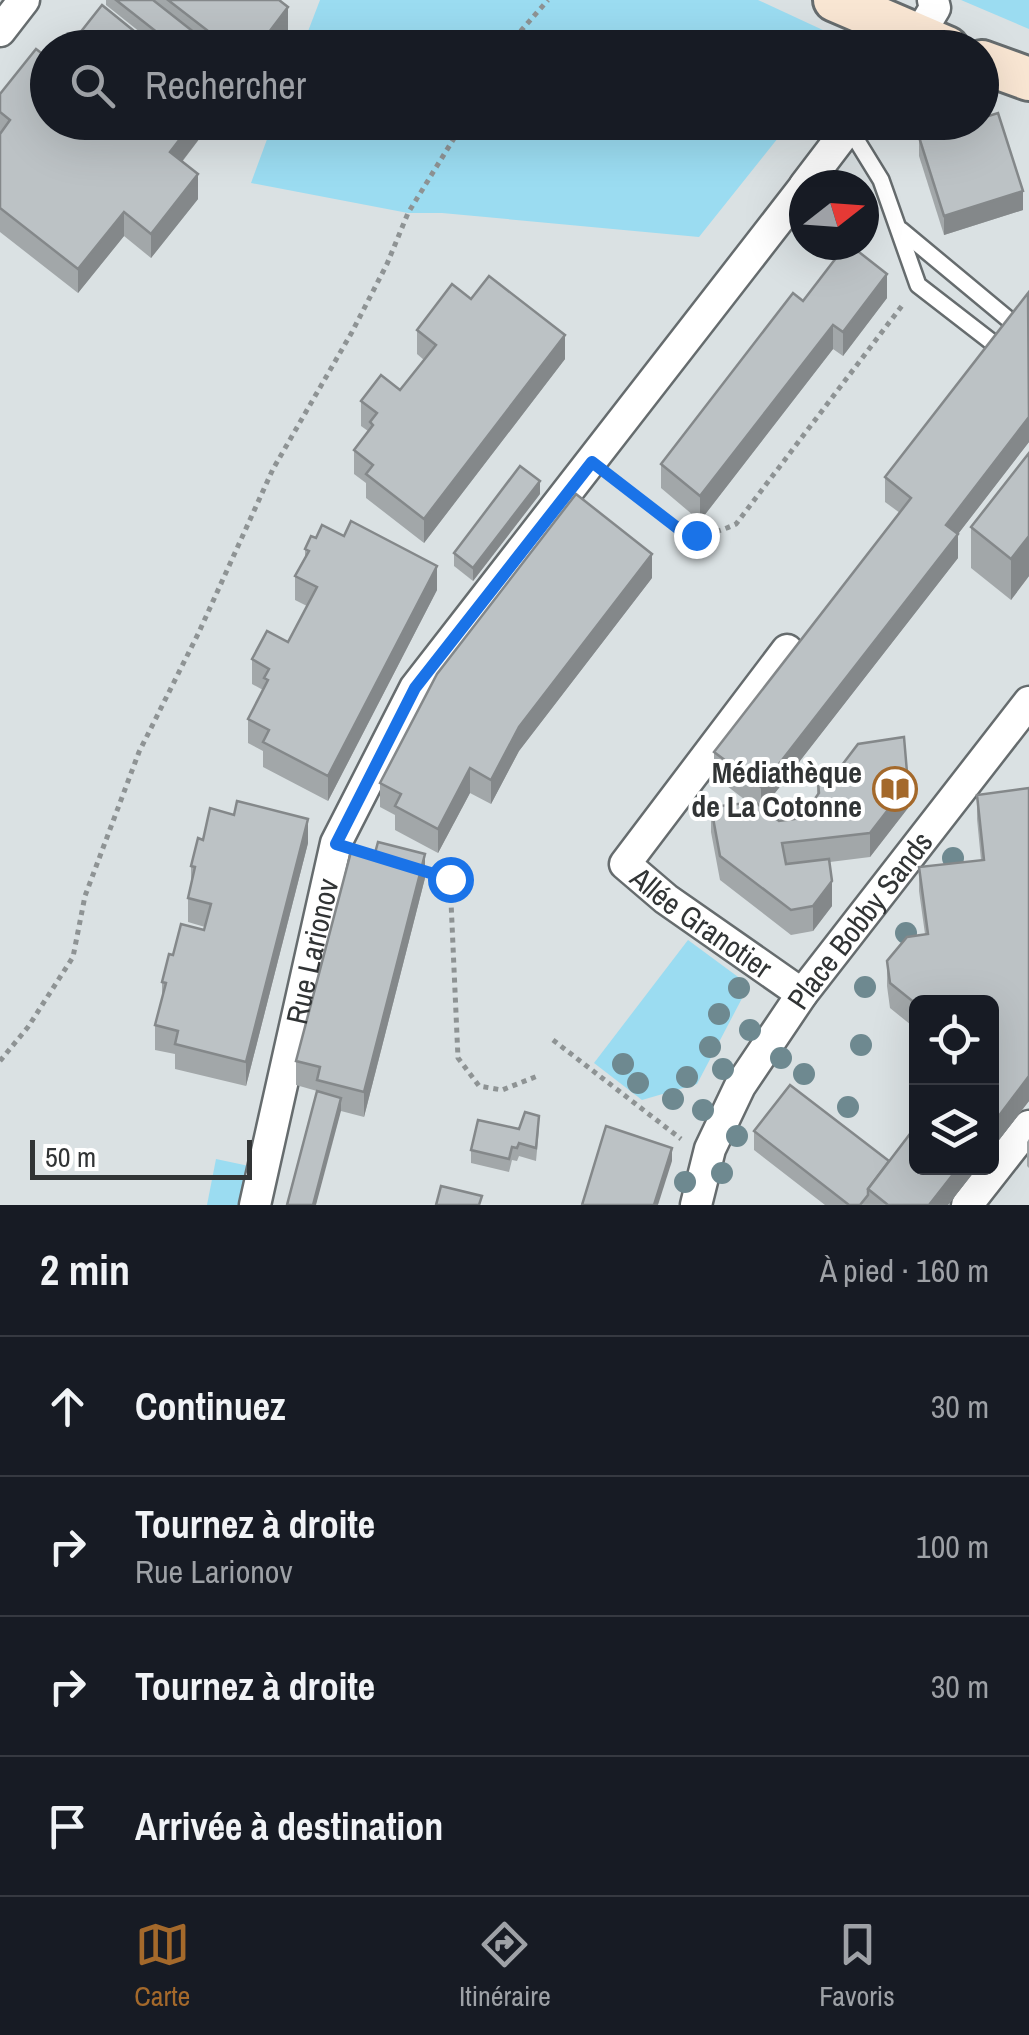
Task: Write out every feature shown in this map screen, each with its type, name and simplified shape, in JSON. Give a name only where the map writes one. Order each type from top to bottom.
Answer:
[{"type":"street","points":[[0,31],[24,0]]},
{"type":"street","points":[[835,0],[920,30]]},
{"type":"street","points":[[999,68],[1029,79]]},
{"type":"street","name":"Rue Larionov","points":[[817,170],[840,140]]},
{"type":"street","name":"Rue Larionov","points":[[255,1205],[336,844],[415,688],[789,207]]},
{"type":"street","name":"Allée Granotier","points":[[787,650],[626,864],[666,898],[802,994]]},
{"type":"street","name":"Place Bobby Sands","points":[[696,1205],[697,1145],[802,994],[1029,702]]},
{"type":"street","points":[[968,1205],[1029,1126]]},
{"type":"lane","points":[[859,140],[882,180],[918,285],[1002,350]]},
{"type":"lane","points":[[898,228],[1019,328]]},
{"type":"path","points":[[522,30],[548,0]]},
{"type":"path","points":[[0,1061],[73,957],[85,896],[139,752],[273,469],[352,332],[408,214],[453,140]]},
{"type":"path","points":[[592,462],[684,533],[718,532],[736,524],[918,285]]},
{"type":"path","points":[[412,867],[450,879],[458,1058],[480,1086],[502,1090],[540,1075]]},
{"type":"path","points":[[553,1040],[697,1145]]},
{"type":"shaded area","points":[[320,0],[758,0],[823,30],[309,30]]},
{"type":"shaded area","points":[[961,0],[1029,0],[1029,29]]},
{"type":"shaded area","points":[[267,140],[776,140],[699,237],[408,213],[251,183]]},
{"type":"shaded area","points":[[688,940],[749,985],[697,1084],[642,1100],[594,1063]]},
{"type":"shaded area","points":[[216,1159],[249,1166],[241,1205],[207,1205]]},
{"type":"building","points":[[116,0],[153,0],[191,30],[154,30]]},
{"type":"building","points":[[168,0],[279,0],[288,7],[271,30],[207,30]]},
{"type":"building","points":[[102,5],[133,30],[82,30]]},
{"type":"building","points":[[30,56],[30,140],[179,140],[170,152],[198,174],[151,234],[124,212],[78,269],[0,208],[0,134],[10,120],[0,112],[0,94]]},
{"type":"building","points":[[999,116],[1023,191],[944,216],[920,140],[999,140]]},
{"type":"building","points":[[834,260],[869,260],[887,274],[843,332],[833,325],[700,496],[661,464],[793,293],[803,301]]},
{"type":"building","points":[[489,276],[565,335],[424,519],[366,474],[373,465],[354,450],[377,413],[361,401],[381,375],[400,390],[436,345],[417,330],[452,284],[471,299]]},
{"type":"building","points":[[1028,293],[1029,417],[946,525],[958,534],[761,787],[714,752],[911,498],[885,477]]},
{"type":"building","points":[[1029,453],[1029,536],[1011,559],[971,527]]},
{"type":"building","points":[[520,466],[540,481],[473,568],[454,553]]},
{"type":"building","points":[[576,494],[652,554],[519,727],[491,780],[470,768],[438,829],[395,806],[401,794],[380,783],[437,674]]},
{"type":"building","points":[[351,521],[437,566],[328,776],[263,742],[269,730],[248,719],[268,680],[264,678],[269,669],[252,659],[267,631],[288,642],[317,587],[295,576],[309,551],[305,549],[311,536],[316,538],[322,525],[344,536]]},
{"type":"building","points":[[904,737],[908,784],[870,833],[782,843],[786,864],[829,859],[832,881],[813,906],[791,910],[720,856],[711,807],[755,802],[779,821],[801,818],[819,793],[817,771],[839,769],[858,744]]},
{"type":"building","points":[[1029,788],[1029,1076],[999,1116],[999,995],[909,995],[909,998],[890,983],[887,961],[907,937],[928,934],[919,867],[984,860],[977,795]]},
{"type":"building","points":[[237,801],[308,819],[246,1062],[175,1044],[178,1031],[155,1025],[169,954],[173,955],[181,924],[204,930],[211,904],[188,898],[198,838],[203,840],[210,808],[234,815]]},
{"type":"building","points":[[378,842],[425,854],[364,1092],[317,1080],[320,1067],[296,1061],[352,848],[375,853]]},
{"type":"building","points":[[790,1085],[889,1161],[860,1205],[849,1205],[754,1131]]},
{"type":"building","points":[[317,1091],[341,1098],[313,1205],[287,1205]]},
{"type":"building","points":[[525,1112],[539,1116],[536,1148],[519,1143],[517,1148],[512,1147],[509,1159],[471,1150],[478,1120],[519,1129]]},
{"type":"building","points":[[606,1126],[672,1148],[654,1205],[582,1205]]},
{"type":"building","points":[[909,1135],[909,1175],[953,1175],[929,1205],[888,1205],[868,1189]]},
{"type":"building","points":[[441,1186],[482,1196],[479,1205],[436,1205]]},
{"type":"place","name":"Médiathèque de La Cotonne","points":[[895,789]]},
{"type":"route","points":[[450,879],[336,844],[415,688],[592,462],[684,533],[696,535]]}]
